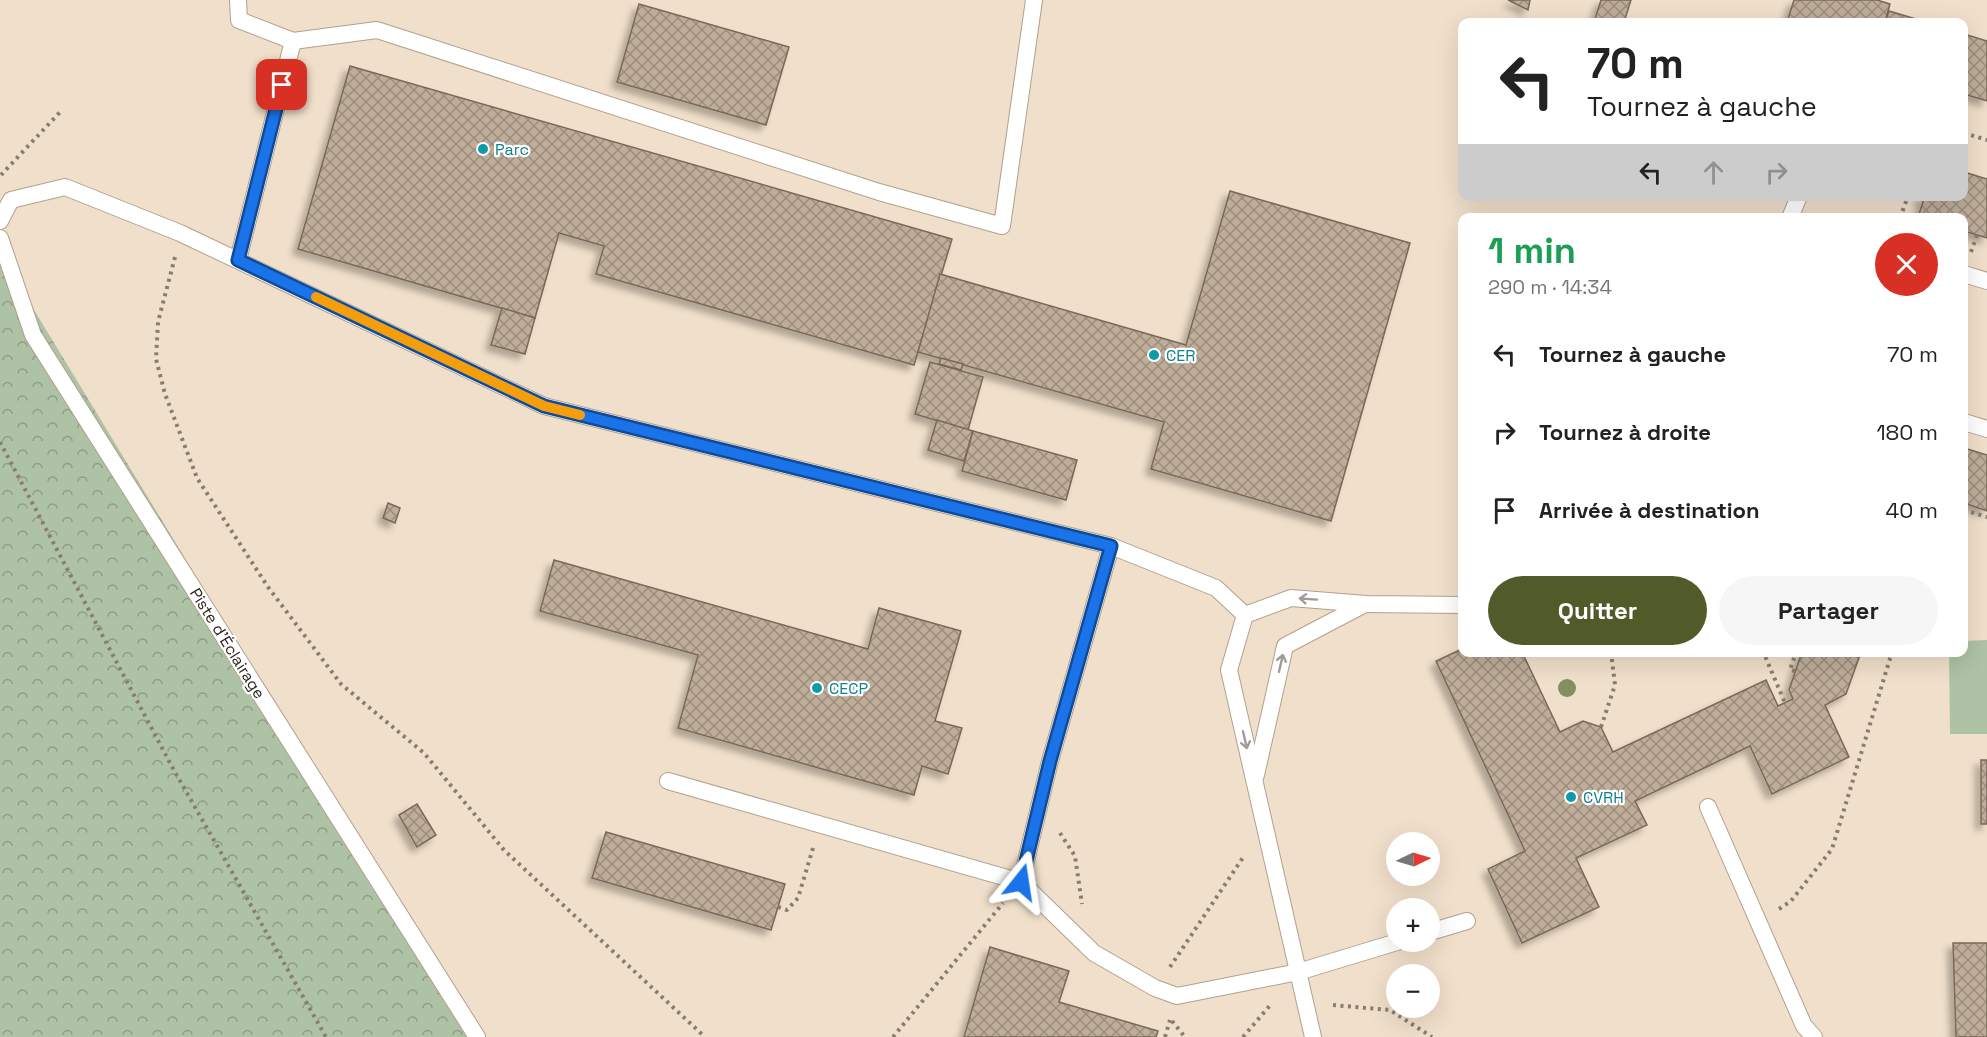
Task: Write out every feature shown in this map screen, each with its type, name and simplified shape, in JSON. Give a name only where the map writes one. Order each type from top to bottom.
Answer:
[{"type":"lane","points":[[238,0],[240,20],[293,41],[377,30],[879,192],[1002,226],[1034,0]]},
{"type":"lane","points":[[238,260],[293,41]]},
{"type":"lane","points":[[0,221],[11,200],[65,187],[180,233],[544,406],[1111,546],[1216,588],[1245,615]]},
{"type":"lane","name":"Piste d’Éclairage","points":[[0,238],[33,335],[477,1037]]},
{"type":"lane","points":[[1968,275],[1987,281]]},
{"type":"lane","points":[[1968,423],[1987,429]]},
{"type":"lane","points":[[1021,882],[1050,761],[1111,546]]},
{"type":"lane","points":[[1245,615],[1291,598],[1366,604],[1458,605]]},
{"type":"lane","points":[[1255,782],[1285,646],[1366,604]]},
{"type":"lane","points":[[1245,615],[1229,670],[1313,1037]]},
{"type":"lane","points":[[668,781],[1021,882],[1094,953],[1155,988],[1177,996],[1298,972],[1386,945]]},
{"type":"lane","points":[[1708,807],[1804,1026],[1814,1037]]},
{"type":"lane","points":[[1440,929],[1467,921]]},
{"type":"path","points":[[0,176],[61,111]]},
{"type":"path","points":[[1968,134],[1987,140]]},
{"type":"path","points":[[180,233],[158,322],[156,359],[165,394],[197,478],[268,587],[341,684],[424,753],[504,850],[705,1037]]},
{"type":"path","points":[[1971,253],[1977,235]]},
{"type":"path","points":[[0,442],[171,765],[326,1037]]},
{"type":"path","points":[[1968,511],[1987,517]]},
{"type":"path","points":[[1601,727],[1615,685],[1612,657]]},
{"type":"path","points":[[1765,657],[1785,703]]},
{"type":"path","points":[[1794,657],[1790,670],[1795,671]]},
{"type":"path","points":[[1759,923],[1791,901],[1832,849],[1890,657]]},
{"type":"path","points":[[1041,804],[1075,856],[1082,910]]},
{"type":"path","points":[[778,907],[787,910],[798,898],[819,824]]},
{"type":"path","points":[[1155,988],[1264,825]]},
{"type":"path","points":[[893,1037],[1021,882]]},
{"type":"path","points":[[1305,1002],[1390,1010],[1432,1037]]},
{"type":"path","points":[[1170,1019],[1185,1037]]},
{"type":"green space","points":[[0,254],[476,1037],[0,1037]]},
{"type":"green space","points":[[1987,640],[1987,734],[1950,734],[1949,657],[1968,657],[1968,641]]},
{"type":"building","points":[[1508,0],[1530,0],[1528,10]]},
{"type":"building","points":[[1601,0],[1631,0],[1625,18],[1595,18]]},
{"type":"building","points":[[1794,0],[1877,0],[1890,4],[1886,18],[1788,18]]},
{"type":"building","points":[[639,4],[789,47],[766,125],[617,82]]},
{"type":"building","points":[[1889,11],[1913,18],[1886,18]]},
{"type":"building","points":[[1968,35],[1987,41],[1987,101],[1968,95]]},
{"type":"building","name":"Parc","points":[[350,66],[952,239],[914,365],[596,274],[604,246],[559,233],[535,318],[298,249]]},
{"type":"building","points":[[1968,173],[1987,179],[1987,238],[1968,232],[1968,213],[1919,213],[1923,202],[1968,201]]},
{"type":"building","name":"CER","points":[[1230,191],[1410,243],[1331,521],[1151,469],[1164,422],[918,352],[940,274],[1186,345]]},
{"type":"building","points":[[502,308],[535,318],[525,354],[491,345]]},
{"type":"building","points":[[941,358],[963,364],[961,370],[939,364]]},
{"type":"building","points":[[930,362],[983,377],[968,430],[915,414]]},
{"type":"building","points":[[937,420],[973,431],[964,461],[928,450]]},
{"type":"building","points":[[973,431],[1077,460],[1066,500],[962,471]]},
{"type":"building","points":[[1968,449],[1987,455],[1987,511],[1968,504]]},
{"type":"building","points":[[388,503],[400,508],[395,523],[383,518]]},
{"type":"building","name":"CECP","points":[[554,560],[868,649],[879,608],[961,631],[935,721],[962,728],[948,774],[922,766],[914,795],[678,728],[698,655],[540,611]]},
{"type":"building","name":"CVRH","points":[[1458,651],[1458,657],[1524,657],[1560,732],[1583,721],[1601,727],[1613,752],[1766,680],[1778,706],[1793,699],[1789,690],[1800,657],[1859,657],[1846,694],[1825,705],[1849,757],[1772,794],[1750,746],[1635,801],[1647,825],[1576,858],[1599,907],[1522,943],[1488,869],[1525,851],[1436,661]]},
{"type":"building","points":[[1981,760],[1987,760],[1987,824],[1981,824]]},
{"type":"building","points":[[417,804],[436,835],[417,847],[399,815]]},
{"type":"building","points":[[606,832],[785,884],[771,930],[592,878]]},
{"type":"building","points":[[1953,943],[1987,943],[1987,1037],[1956,1037]]},
{"type":"building","points":[[990,947],[1069,971],[1059,1002],[1158,1031],[1156,1037],[964,1037]]},
{"type":"slow traffic","points":[[316,297],[544,406],[580,415]]},
{"type":"place","name":"Parc","points":[[483,149]]},
{"type":"place","name":"CER","points":[[1154,355]]},
{"type":"place","name":"CECP","points":[[817,688]]},
{"type":"place","name":"CVRH","points":[[1571,797]]},
{"type":"route","points":[[282,85],[238,260],[544,406],[1111,546],[1050,761],[1021,882]]}]
